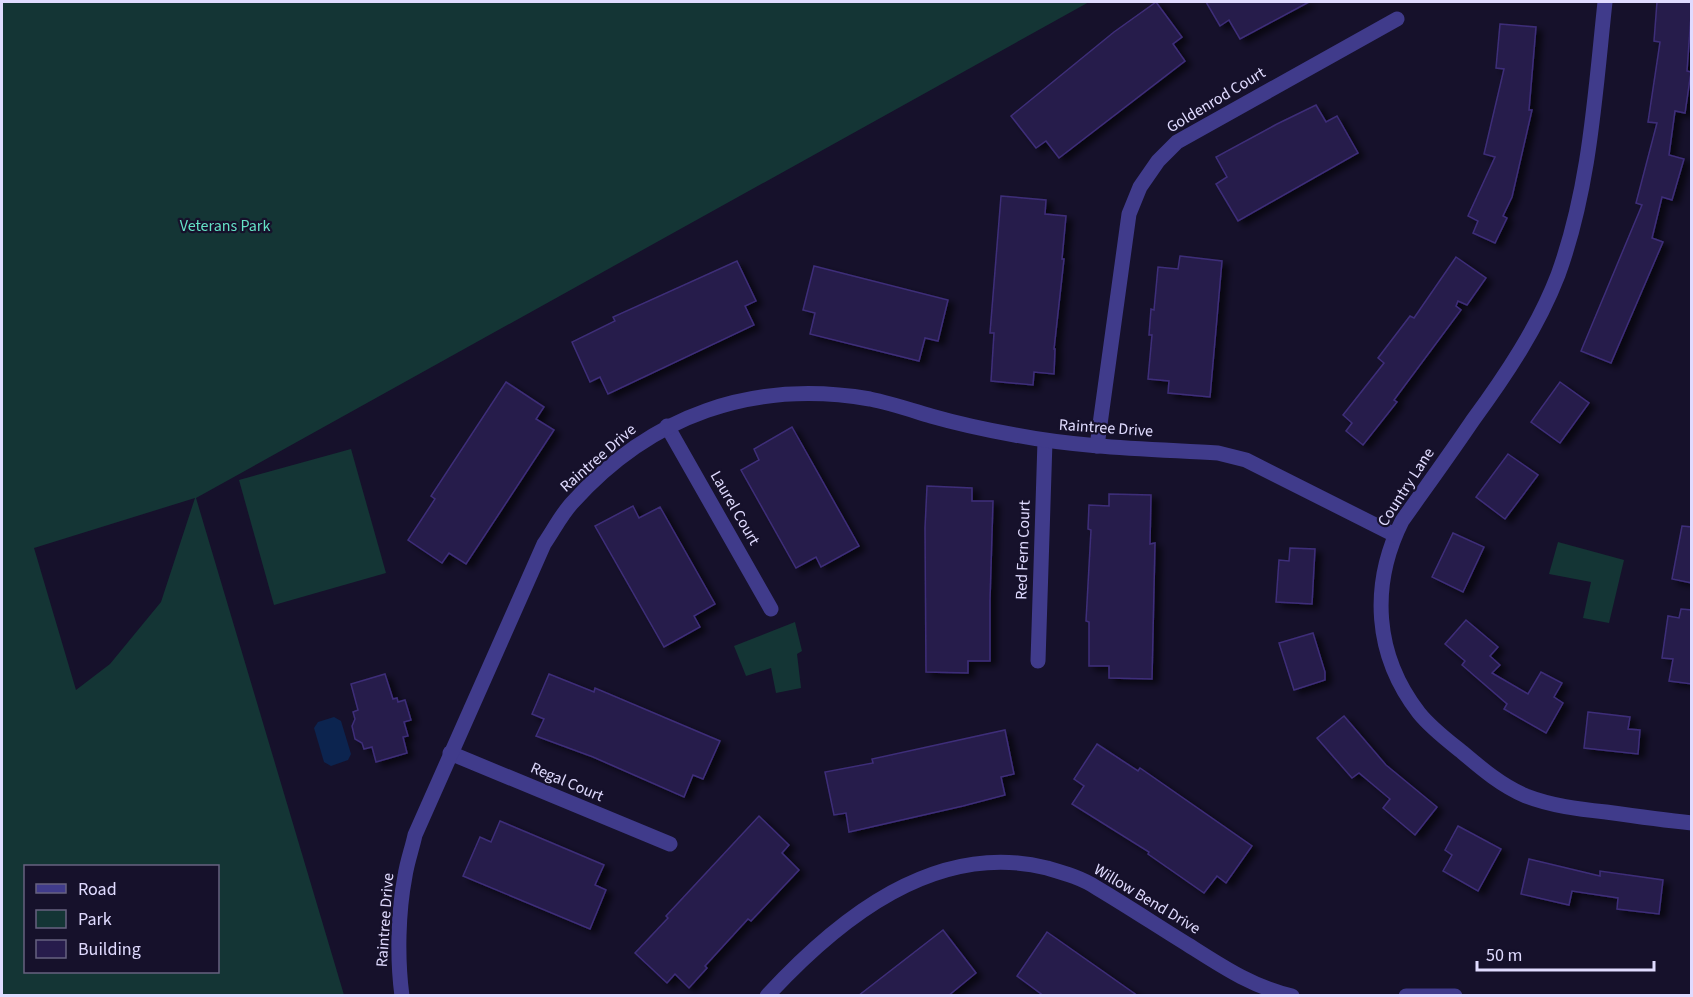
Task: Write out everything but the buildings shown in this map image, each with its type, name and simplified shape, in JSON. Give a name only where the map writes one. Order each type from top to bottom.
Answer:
[{"type":"street","name":"Country Lane","points":[[1605,2],[1586,171],[1574,225],[1557,276],[1534,326],[1506,373],[1402,521],[1384,568],[1380,600],[1383,636],[1391,665],[1402,689],[1419,713],[1431,727],[1494,778],[1525,795],[1558,806],[1692,824]]},
{"type":"street","name":"Goldenrod Court","points":[[1097,446],[1129,214],[1140,187],[1158,160],[1189,134],[1396,18]]},
{"type":"street","name":"Raintree Drive","points":[[402,996],[399,962],[404,877],[415,835],[544,544],[571,504],[601,475],[637,445],[667,426],[711,408],[793,393],[834,394],[873,399],[964,425],[1045,441],[1218,453],[1246,460],[1395,536]]},
{"type":"street","name":"Laurel Court","points":[[667,426],[771,609]]},
{"type":"street","name":"Red Fern Court","points":[[1038,661],[1045,441]]},
{"type":"street","name":"Regal Court","points":[[450,753],[670,844]]},
{"type":"street","name":"Willow Bend Drive","points":[[767,996],[799,962],[847,921],[892,892],[922,876],[957,866],[995,862],[1030,864],[1065,873],[1094,886],[1238,976],[1273,991],[1292,996]]},
{"type":"street","points":[[1406,996],[1455,996]]},
{"type":"green space","name":"Veterans Park","points":[[2,2],[1089,2],[196,498],[344,995],[2,996]],"holes":[[[195,498],[161,602],[110,664],[76,690],[34,548]]]},
{"type":"green space","points":[[351,449],[386,573],[274,605],[239,480]]},
{"type":"green space","points":[[1558,542],[1624,560],[1609,623],[1583,618],[1591,582],[1549,574]]},
{"type":"green space","points":[[795,622],[802,651],[797,654],[801,688],[776,693],[771,668],[746,676],[734,646]]},
{"type":"water","points":[[334,717],[341,721],[351,754],[348,760],[331,766],[324,762],[314,728],[318,722]]}]
